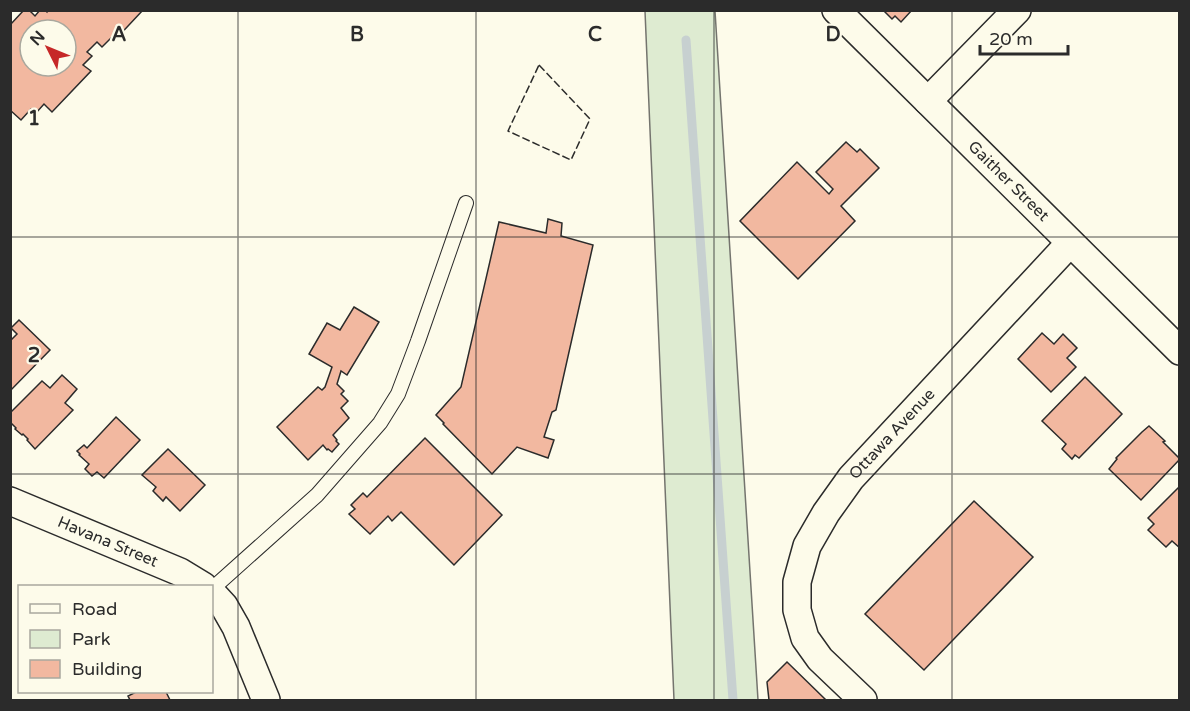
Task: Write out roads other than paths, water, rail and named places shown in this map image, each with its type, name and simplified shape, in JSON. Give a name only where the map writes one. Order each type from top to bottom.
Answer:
[{"type":"street","name":"Gaither Street","points":[[837,10],[1179,351]]},
{"type":"street","points":[[928,101],[1017,10]]},
{"type":"street","name":"Ottawa Avenue","points":[[863,700],[820,660],[805,638],[797,610],[797,582],[807,546],[826,513],[851,478],[1070,243]]},
{"type":"street","name":"Havana Street","points":[[10,501],[180,572],[201,585]]},
{"type":"street","points":[[213,592],[236,627],[266,700]]},
{"type":"lane","points":[[213,590],[317,495],[380,423],[398,394],[466,203]]},
{"type":"waterway","points":[[686,40],[733,700]]}]
